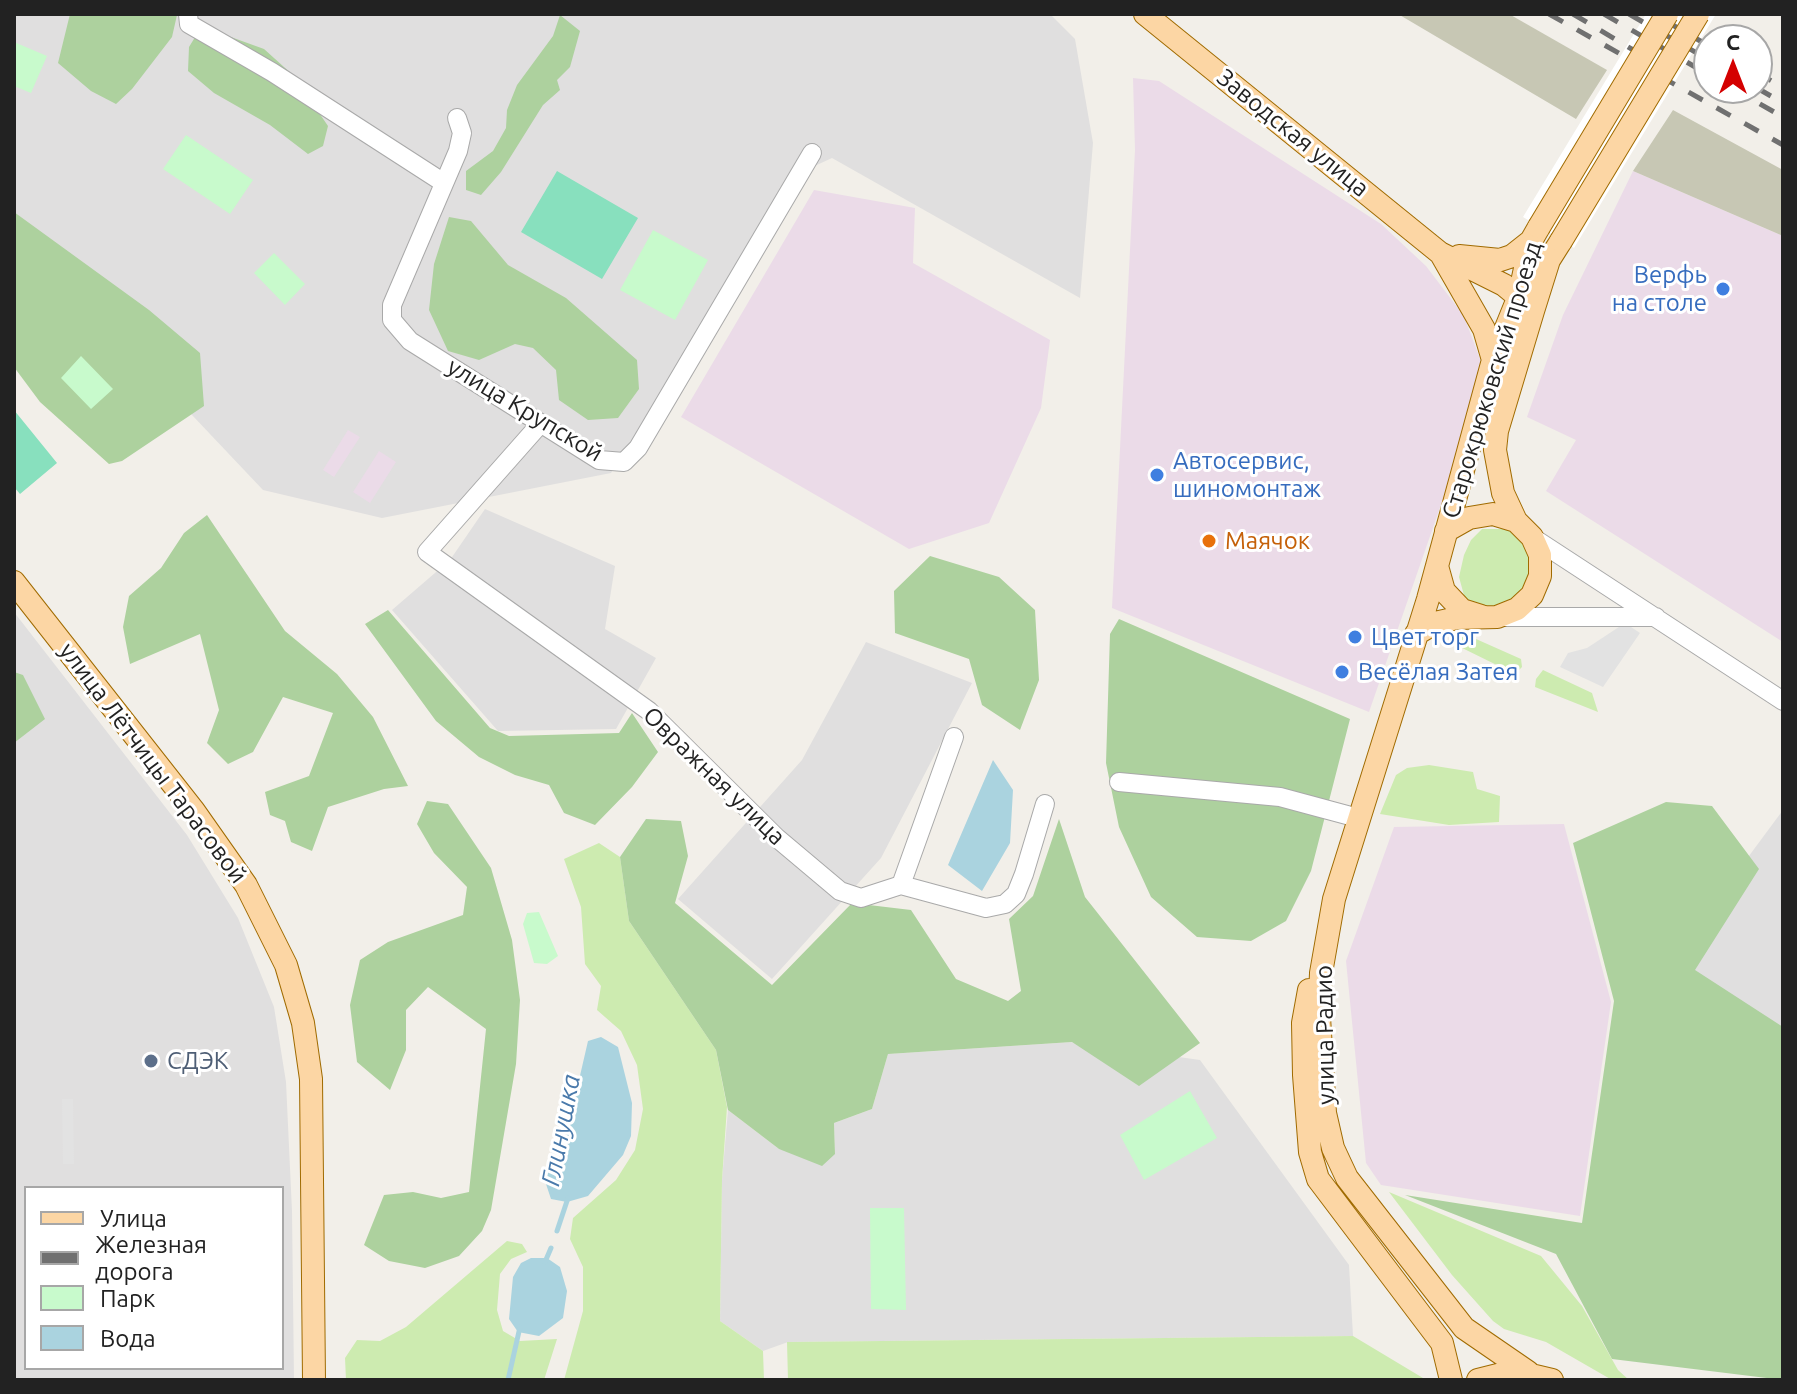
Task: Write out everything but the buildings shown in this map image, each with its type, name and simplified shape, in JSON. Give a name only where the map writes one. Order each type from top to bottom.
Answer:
[{"type":"main road","name":"Заводская улица","points":[[1145,14],[1440,253]]},
{"type":"main road","name":"Старокрюковский проезд","points":[[1526,303],[1535,234],[1667,14]]},
{"type":"main road","name":"Старокрюковский проезд","points":[[1416,634],[1493,360],[1549,260],[1698,14]]},
{"type":"main road","points":[[1440,253],[1500,260],[1512,256],[1535,234]]},
{"type":"main road","points":[[1416,634],[1435,623],[1492,617],[1524,602],[1540,576],[1540,555],[1497,471],[1496,440],[1526,303],[1440,253]]},
{"type":"main road","points":[[1440,253],[1484,329],[1493,360]]},
{"type":"main road","points":[[1446,531],[1469,518],[1493,514],[1524,529]]},
{"type":"main road","points":[[1437,566],[1444,591],[1462,610],[1492,617]]},
{"type":"main road","name":"улица Лётчицы Тарасовой","points":[[14,582],[194,811],[246,885],[286,965],[303,1023],[311,1079],[314,1380]]},
{"type":"main road","name":"улица Радио","points":[[1416,634],[1358,818],[1326,936],[1321,973],[1320,1052],[1326,1123],[1339,1163],[1464,1328],[1528,1372]]},
{"type":"main road","points":[[1326,936],[1303,1023],[1310,1152],[1318,1179],[1442,1343],[1451,1380]]},
{"type":"main road","points":[[1478,1380],[1504,1372],[1528,1372],[1552,1380]]},
{"type":"street","points":[[188,14],[189,24],[272,72],[444,183]]},
{"type":"street","name":"улица Крупской","points":[[457,118],[462,133],[392,305],[392,320],[410,341],[599,460],[624,462],[644,438],[812,153]]},
{"type":"street","name":"Овражная улица","points":[[541,423],[427,552],[649,711],[777,838],[840,891],[861,898],[901,885]]},
{"type":"street","points":[[1524,529],[1780,692]]},
{"type":"street","points":[[1492,617],[1659,617]]},
{"type":"street","points":[[954,737],[921,822],[901,885],[986,908],[1005,904],[1016,894],[1045,804]]},
{"type":"street","points":[[1119,782],[1280,797],[1358,818]]},
{"type":"shaded area","points":[[14,14],[1050,14],[1075,39],[1093,143],[1080,298],[832,158],[793,176],[611,473],[382,518],[263,490],[14,227]]},
{"type":"shaded area","points":[[1398,14],[1509,14],[1607,70],[1576,119]]},
{"type":"shaded area","points":[[1133,78],[1159,81],[1381,224],[1426,266],[1464,316],[1483,367],[1445,493],[1369,712],[1112,608],[1135,150]]},
{"type":"shaded area","points":[[1673,110],[1783,170],[1783,236],[1633,171]]},
{"type":"shaded area","points":[[1633,171],[1783,236],[1783,642],[1546,491],[1576,440],[1527,417],[1563,315]]},
{"type":"shaded area","points":[[814,190],[915,208],[913,263],[1050,340],[1041,408],[989,523],[909,549],[681,417]]},
{"type":"shaded area","points":[[348,430],[360,437],[334,477],[323,470]]},
{"type":"shaded area","points":[[379,451],[396,462],[370,503],[353,492]]},
{"type":"shaded area","points":[[485,509],[615,566],[605,629],[656,658],[616,729],[498,731],[392,610],[450,560]]},
{"type":"shaded area","points":[[14,612],[187,835],[238,918],[274,1007],[286,1082],[292,1211],[294,1380],[14,1380]]},
{"type":"shaded area","points":[[1625,623],[1640,633],[1603,687],[1560,667],[1568,653],[1587,648]]},
{"type":"shaded area","points":[[866,642],[972,683],[881,858],[772,979],[678,899],[802,760]]},
{"type":"shaded area","points":[[1783,810],[1783,1042],[1663,972]]},
{"type":"shaded area","points":[[1564,824],[1611,1002],[1580,1216],[1381,1185],[1366,1163],[1346,961],[1394,827]]},
{"type":"shaded area","points":[[1072,1042],[1200,1060],[1349,1265],[1353,1336],[788,1342],[763,1351],[720,1321],[722,1180],[728,1110],[779,1149],[835,1154],[834,1123],[872,1109],[888,1054]]},
{"type":"shaded area","points":[[62,1099],[73,1099],[74,1164],[63,1164]]},
{"type":"green space","points":[[70,14],[177,15],[172,37],[132,89],[116,104],[91,91],[58,63]]},
{"type":"green space","points":[[560,15],[580,31],[570,67],[557,80],[560,90],[543,105],[501,172],[481,195],[466,190],[466,171],[493,151],[506,128],[507,110],[517,85],[553,36]]},
{"type":"green space","points":[[217,32],[264,49],[294,76],[328,126],[323,146],[308,154],[270,125],[214,93],[188,71],[189,47],[197,34]]},
{"type":"green space","points":[[14,42],[47,56],[31,93],[14,86]]},
{"type":"green space","points":[[186,135],[253,180],[230,214],[163,169]]},
{"type":"green space","points":[[557,171],[638,218],[602,279],[521,232]]},
{"type":"green space","points":[[14,212],[149,310],[200,353],[204,406],[122,461],[109,464],[40,402],[14,367]]},
{"type":"green space","points":[[449,217],[471,221],[508,265],[566,298],[637,360],[639,389],[618,418],[588,420],[559,400],[556,370],[533,348],[515,344],[479,360],[448,351],[429,310],[434,264]]},
{"type":"green space","points":[[653,230],[708,260],[675,320],[620,290]]},
{"type":"green space","points":[[274,253],[305,284],[285,305],[254,273]]},
{"type":"green space","points":[[81,356],[113,389],[91,409],[61,378]]},
{"type":"green space","points":[[14,410],[57,463],[20,494],[14,487]]},
{"type":"green space","points":[[207,515],[285,631],[337,674],[373,717],[408,786],[384,789],[328,807],[312,851],[291,842],[285,821],[270,815],[265,792],[309,776],[333,713],[283,697],[253,752],[228,764],[207,743],[219,710],[200,634],[130,664],[123,627],[129,596],[161,568],[184,533]]},
{"type":"green space","points":[[1482,529],[1511,529],[1532,554],[1529,579],[1510,605],[1479,609],[1465,599],[1459,577],[1464,555],[1471,540]]},
{"type":"green space","points":[[930,556],[999,577],[1035,610],[1039,680],[1020,730],[982,705],[969,659],[895,633],[894,591]]},
{"type":"green space","points":[[388,610],[490,728],[509,736],[619,733],[632,713],[658,752],[632,787],[595,825],[564,813],[549,785],[515,775],[479,757],[436,721],[365,624]]},
{"type":"green space","points":[[1119,619],[1350,719],[1311,871],[1286,921],[1251,941],[1197,937],[1151,897],[1119,827],[1106,763],[1110,634]]},
{"type":"green space","points":[[1469,633],[1521,659],[1522,667],[1515,674],[1452,643],[1451,638]]},
{"type":"green space","points":[[1543,670],[1592,693],[1598,712],[1535,687],[1536,679]]},
{"type":"green space","points":[[14,672],[23,675],[45,719],[14,743]]},
{"type":"green space","points":[[1429,765],[1473,772],[1477,789],[1500,796],[1499,822],[1449,825],[1380,814],[1396,775],[1407,768]]},
{"type":"green space","points":[[427,801],[448,804],[491,868],[512,940],[520,1000],[516,1064],[491,1210],[482,1231],[459,1256],[425,1268],[389,1261],[364,1245],[384,1195],[413,1192],[441,1198],[469,1192],[486,1029],[428,987],[406,1010],[406,1050],[390,1090],[357,1062],[350,1005],[360,960],[388,942],[463,915],[467,887],[434,853],[417,824]]},
{"type":"green space","points":[[1666,802],[1712,806],[1759,869],[1695,970],[1783,1027],[1783,1380],[1612,1359],[1556,1254],[1405,1195],[1582,1223],[1614,1001],[1573,843]]},
{"type":"green space","points":[[646,819],[681,821],[688,856],[675,903],[772,985],[852,903],[911,910],[956,979],[1008,1001],[1021,991],[1009,919],[1033,896],[1059,819],[1085,897],[1200,1043],[1139,1086],[1072,1042],[888,1054],[872,1109],[834,1123],[835,1154],[822,1166],[779,1149],[728,1110],[716,1050],[629,921],[620,857]]},
{"type":"green space","points":[[599,843],[620,857],[629,921],[716,1050],[727,1107],[722,1180],[720,1321],[763,1351],[764,1380],[564,1380],[583,1311],[583,1267],[570,1239],[573,1218],[616,1180],[635,1150],[643,1109],[637,1065],[621,1031],[597,1010],[601,986],[585,964],[581,907],[564,859]]},
{"type":"green space","points":[[539,912],[558,956],[547,964],[534,963],[523,924],[527,913]]},
{"type":"green space","points":[[1190,1091],[1217,1138],[1144,1180],[1120,1135]]},
{"type":"green space","points":[[1389,1192],[1541,1256],[1582,1306],[1618,1370],[1629,1380],[1612,1380],[1546,1342],[1504,1329],[1493,1321],[1452,1275]]},
{"type":"green space","points":[[870,1208],[904,1208],[906,1310],[871,1309]]},
{"type":"green space","points":[[507,1241],[522,1244],[527,1252],[511,1259],[500,1274],[497,1310],[503,1331],[520,1341],[557,1339],[544,1380],[346,1380],[345,1358],[357,1340],[380,1341],[406,1327]]},
{"type":"green space","points":[[1353,1336],[1423,1378],[788,1380],[787,1342]]},
{"type":"water","points":[[993,760],[1013,790],[1010,843],[982,891],[948,865]]},
{"type":"water","points":[[601,1037],[618,1047],[632,1103],[631,1136],[623,1155],[588,1196],[567,1202],[551,1199],[544,1178],[558,1128],[579,1080],[588,1041]]},
{"type":"water","points":[[531,1258],[547,1258],[560,1267],[567,1291],[563,1318],[539,1336],[518,1332],[509,1319],[513,1277],[521,1263]]},
{"type":"pier","points":[[1646,14],[1716,14],[1710,24],[1693,24],[1693,52],[1574,248],[1523,217]]},
{"type":"waterway","name":"Глинушка","points":[[557,1231],[568,1198]]},
{"type":"waterway","name":"Глинушка","points":[[545,1262],[551,1248]]},
{"type":"waterway","name":"Глинушка","points":[[508,1380],[520,1327]]},
{"type":"railway","points":[[1549,14],[1783,145]]},
{"type":"railway","points":[[1573,14],[1635,51]]},
{"type":"railway","points":[[1604,14],[1693,66]]},
{"type":"railway","points":[[1629,14],[1693,51]]},
{"type":"railway","points":[[1664,20],[1693,37]]},
{"type":"railway","points":[[1773,82],[1783,87]]},
{"type":"railway","points":[[1773,97],[1783,103]]},
{"type":"railway","points":[[1760,104],[1783,117]]},
{"type":"place","name":"Верфь на столе","points":[[1723,289]]},
{"type":"place","name":"Автосервис, шиномонтаж","points":[[1157,475]]},
{"type":"place","name":"Маячок","points":[[1209,541]]},
{"type":"place","name":"Цвет торг","points":[[1355,637]]},
{"type":"place","name":"Весёлая Затея","points":[[1342,672]]},
{"type":"place","name":"СДЭК","points":[[151,1061]]}]
